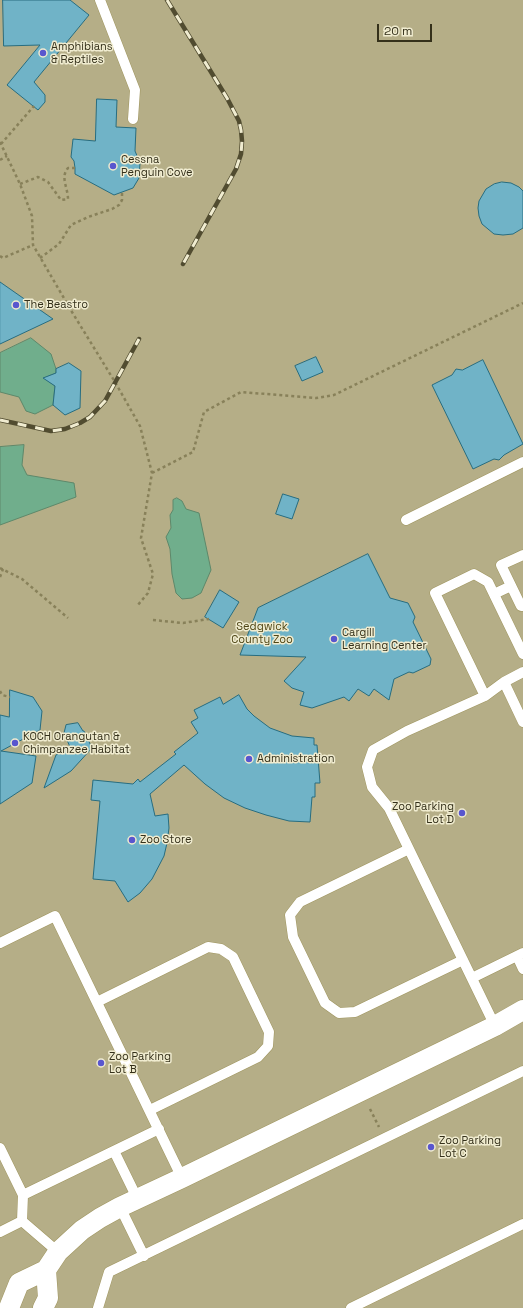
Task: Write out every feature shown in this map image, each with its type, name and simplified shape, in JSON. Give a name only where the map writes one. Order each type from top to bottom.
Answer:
[{"type":"street","points":[[9,1308],[19,1282],[46,1270],[58,1252],[82,1230],[100,1218],[129,1202],[182,1178],[495,1026],[523,1010]]},
{"type":"street","points":[[43,1308],[48,1298],[46,1270]]},
{"type":"lane","points":[[100,0],[135,90],[133,119]]},
{"type":"lane","points":[[406,520],[523,462]]},
{"type":"lane","points":[[523,555],[501,565],[521,606],[523,606]]},
{"type":"lane","points":[[485,696],[435,593],[474,574],[488,582],[523,654]]},
{"type":"lane","points":[[494,594],[511,586]]},
{"type":"lane","points":[[495,1026],[389,808],[372,787],[367,767],[373,750],[407,731],[485,696],[504,682],[523,672]]},
{"type":"lane","points":[[504,682],[523,722]]},
{"type":"lane","points":[[409,849],[300,902],[290,915],[293,937],[325,1003],[339,1013],[355,1012],[463,960]]},
{"type":"lane","points":[[0,943],[55,916],[182,1178]]},
{"type":"lane","points":[[97,1002],[208,947],[221,949],[233,957],[269,1032],[268,1046],[258,1057],[150,1110]]},
{"type":"lane","points":[[472,978],[520,955],[523,969]]},
{"type":"lane","points":[[98,1308],[109,1272],[523,1071]]},
{"type":"lane","points":[[23,1195],[159,1129]]},
{"type":"lane","points":[[0,1148],[23,1195],[22,1221]]},
{"type":"lane","points":[[114,1151],[144,1256]]},
{"type":"lane","points":[[0,1232],[22,1221]]},
{"type":"lane","points":[[22,1221],[58,1252]]},
{"type":"lane","points":[[351,1308],[523,1224]]},
{"type":"path","points":[[34,106],[1,143],[20,184],[32,216],[33,245],[72,312],[116,382],[140,426],[152,473],[141,538],[154,574],[148,593],[137,606]]},
{"type":"path","points":[[0,160],[7,156]]},
{"type":"path","points":[[20,184],[38,177],[48,182],[60,200],[68,199],[68,192],[64,182],[64,172],[68,168],[75,168]]},
{"type":"path","points":[[40,258],[59,244],[71,226],[88,217],[112,209],[119,205],[122,200],[122,191]]},
{"type":"path","points":[[0,256],[3,258],[33,245]]},
{"type":"path","points":[[152,473],[193,452],[204,412],[241,392],[316,398],[334,395],[523,303]]},
{"type":"path","points":[[0,577],[2,568],[22,579],[68,618]]},
{"type":"path","points":[[153,620],[183,623],[209,619]]},
{"type":"path","points":[[0,691],[2,696],[10,697]]},
{"type":"path","points":[[370,1109],[384,1138]]},
{"type":"green space","name":"Sedgwick County Zoo","points":[[0,0],[523,0],[523,1308],[0,1308]]},
{"type":"shaded area","points":[[31,338],[51,354],[56,369],[56,373],[44,378],[55,386],[53,405],[35,414],[26,411],[19,397],[0,392],[0,353]]},
{"type":"shaded area","points":[[24,445],[22,465],[27,475],[74,483],[76,497],[0,525],[0,447]]},
{"type":"shaded area","points":[[177,498],[182,501],[186,509],[199,513],[211,570],[201,593],[192,598],[182,599],[176,593],[172,574],[170,549],[166,537],[171,528],[170,515],[173,510],[173,500]]},
{"type":"building","name":"Amphibians & Reptiles","points":[[3,0],[70,0],[89,15],[34,82],[45,95],[45,102],[38,110],[7,85],[40,45],[4,46]]},
{"type":"building","points":[[97,99],[117,100],[116,127],[136,128],[135,151],[140,163],[139,178],[133,188],[114,195],[75,174],[74,161],[71,157],[73,139],[95,141]]},
{"type":"building","points":[[502,182],[511,183],[523,191],[523,228],[513,234],[494,234],[482,224],[479,216],[479,201],[486,189],[494,184]]},
{"type":"building","name":"The Beastro","points":[[0,282],[53,319],[0,344]]},
{"type":"building","points":[[316,357],[323,372],[302,381],[295,366]]},
{"type":"building","points":[[483,360],[523,444],[504,455],[499,460],[494,459],[473,469],[432,385],[452,375],[456,369],[462,370]]},
{"type":"building","points":[[69,363],[81,371],[80,408],[65,415],[53,405],[55,386],[43,378],[56,373],[56,369]]},
{"type":"building","points":[[283,494],[299,499],[292,519],[276,514]]},
{"type":"building","name":"Cargill Learning Center","points":[[368,554],[390,598],[408,603],[415,617],[413,622],[431,659],[430,665],[413,673],[409,672],[394,679],[389,700],[374,689],[369,696],[358,689],[349,701],[344,697],[312,708],[300,705],[304,692],[292,688],[284,681],[306,657],[240,655],[258,608]]},
{"type":"building","points":[[220,590],[239,602],[223,628],[205,617]]},
{"type":"building","name":"KOCH Orangutan & Chimpanzee Habitat","points":[[10,690],[33,697],[42,711],[40,730],[1,751],[36,756],[32,783],[0,804],[0,715],[9,717]]},
{"type":"building","name":"Administration","points":[[239,695],[247,709],[270,728],[292,736],[314,738],[314,745],[317,745],[320,783],[315,783],[315,797],[312,797],[310,822],[289,821],[245,808],[224,798],[205,784],[184,765],[150,794],[155,816],[168,814],[169,828],[164,856],[152,879],[140,893],[128,902],[115,881],[93,879],[100,801],[91,800],[93,780],[133,784],[138,779],[140,782],[176,754],[174,752],[198,733],[191,722],[198,718],[194,710],[220,697],[223,704]]},
{"type":"building","points":[[78,723],[84,731],[92,748],[71,771],[44,788],[56,755],[70,747],[64,733],[66,725]]},
{"type":"railway","points":[[167,0],[227,98],[239,121],[242,141],[241,154],[236,169],[183,264]]},
{"type":"railway","points":[[0,420],[51,431],[65,429],[80,423],[90,417],[105,401],[139,339]]},
{"type":"place","name":"Amphibians & Reptiles","points":[[43,53]]},
{"type":"place","name":"Cessna Penguin Cove","points":[[113,166]]},
{"type":"place","name":"The Beastro","points":[[16,305]]},
{"type":"place","name":"Cargill Learning Center","points":[[334,639]]},
{"type":"place","name":"KOCH Orangutan & Chimpanzee Habitat","points":[[15,743]]},
{"type":"place","name":"Administration","points":[[249,759]]},
{"type":"place","name":"Zoo Parking Lot D","points":[[462,813]]},
{"type":"place","name":"Zoo Store","points":[[132,840]]},
{"type":"place","name":"Zoo Parking Lot B","points":[[101,1063]]},
{"type":"place","name":"Zoo Parking Lot C","points":[[431,1147]]}]
